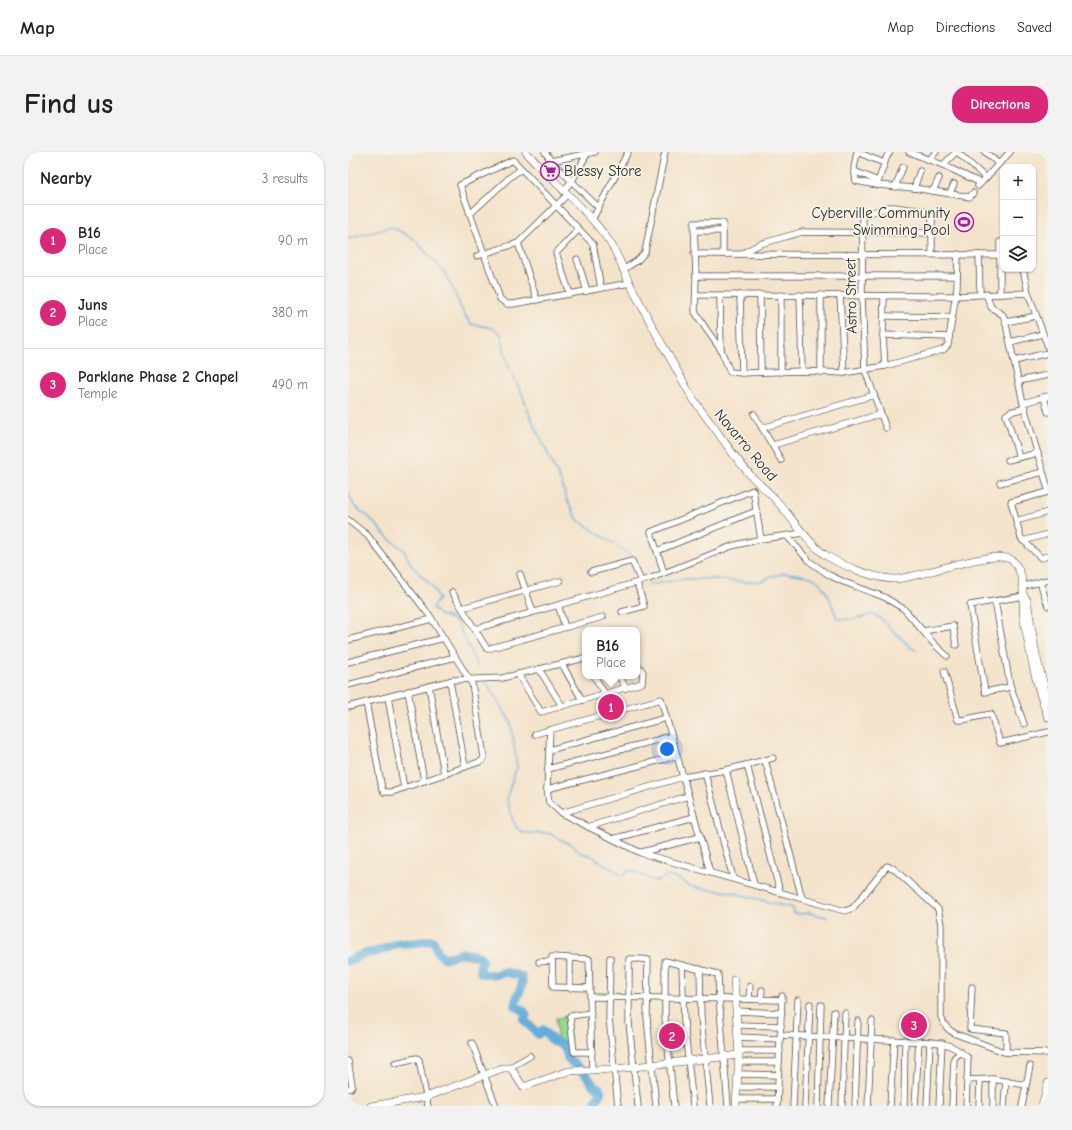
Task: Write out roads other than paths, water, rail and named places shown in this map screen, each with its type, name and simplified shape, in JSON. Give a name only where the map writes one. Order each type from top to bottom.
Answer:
[{"type":"street","name":"Navarro Road","points":[[526,152],[592,220],[610,242],[630,283],[697,406],[754,478],[774,497],[824,554],[859,570],[895,579],[989,557],[1006,557],[1015,562],[1024,586],[1024,596],[1027,600],[1036,655],[1044,688]]},
{"type":"street","points":[[545,152],[551,160],[598,207]]},
{"type":"street","points":[[542,169],[551,160],[595,152]]},
{"type":"street","points":[[592,220],[628,152]]},
{"type":"street","points":[[624,270],[638,260],[645,252],[665,152]]},
{"type":"street","points":[[884,163],[857,152],[854,171],[856,182],[878,183],[970,197],[974,192]]},
{"type":"street","points":[[878,183],[884,163],[890,152]]},
{"type":"street","points":[[911,152],[943,165],[980,185],[1009,152]]},
{"type":"street","points":[[929,160],[936,152]]},
{"type":"street","points":[[943,165],[956,152],[986,178]]},
{"type":"street","points":[[985,152],[999,164]]},
{"type":"street","points":[[477,256],[518,244],[556,205],[565,193],[587,154]]},
{"type":"street","points":[[601,288],[593,244],[513,160],[460,185],[500,299],[507,304],[514,304],[630,283]]},
{"type":"street","points":[[895,186],[903,167]]},
{"type":"street","points":[[470,214],[521,169]]},
{"type":"street","points":[[854,171],[878,183]]},
{"type":"street","points":[[914,188],[920,171]]},
{"type":"street","points":[[933,191],[939,178]]},
{"type":"street","points":[[950,193],[954,184]]},
{"type":"street","name":"Astro Street","points":[[864,370],[862,296],[863,215],[894,206],[931,212],[932,254]]},
{"type":"street","points":[[723,254],[723,223],[694,222],[696,276],[695,312],[721,350],[730,372],[742,373],[802,371],[844,373],[885,366],[943,350],[948,345],[957,287],[958,254]]},
{"type":"street","points":[[570,294],[556,253],[579,229]]},
{"type":"street","points":[[694,231],[723,231]]},
{"type":"street","points":[[741,254],[760,244],[802,232],[932,232]]},
{"type":"street","points":[[518,244],[537,300]]},
{"type":"street","points":[[694,254],[1000,255]]},
{"type":"street","points":[[979,255],[983,294],[991,307],[1003,315],[1006,322],[1024,405],[1048,491],[1011,502],[1023,541],[1041,558],[1048,556]]},
{"type":"street","points":[[577,259],[587,291]]},
{"type":"street","points":[[1000,294],[1001,272]]},
{"type":"street","points":[[1024,272],[1028,293],[1048,347]]},
{"type":"street","points":[[696,276],[957,276]]},
{"type":"street","points":[[696,295],[955,296],[1028,293]]},
{"type":"street","points":[[720,295],[721,350]]},
{"type":"street","points":[[740,295],[742,373]]},
{"type":"street","points":[[760,295],[761,372]]},
{"type":"street","points":[[781,295],[781,372]]},
{"type":"street","points":[[800,295],[802,371]]},
{"type":"street","points":[[821,295],[821,372]]},
{"type":"street","points":[[840,296],[844,373]]},
{"type":"street","points":[[884,296],[883,336],[885,366]]},
{"type":"street","points":[[884,316],[952,317]]},
{"type":"street","points":[[1006,322],[1036,316]]},
{"type":"street","points":[[1010,342],[1043,334]]},
{"type":"street","points":[[883,336],[949,337]]},
{"type":"street","points":[[1014,361],[1048,353]]},
{"type":"street","points":[[864,370],[886,428]]},
{"type":"street","points":[[1019,381],[1048,375]]},
{"type":"street","points":[[762,428],[874,395]]},
{"type":"street","points":[[1019,457],[1006,416],[1010,412],[1024,405],[1046,397],[1048,412]]},
{"type":"street","points":[[754,414],[781,460]]},
{"type":"street","points":[[773,445],[881,414]]},
{"type":"street","points":[[1008,460],[1038,452]]},
{"type":"street","points":[[1000,483],[1043,472]]},
{"type":"street","points":[[664,573],[651,532],[753,490],[761,539]]},
{"type":"street","points":[[657,551],[756,511]]},
{"type":"street","points":[[1016,521],[1048,512]]},
{"type":"street","points":[[348,520],[367,535],[432,619],[472,684],[484,757],[482,761],[465,767],[388,793],[384,792],[382,789],[366,702]]},
{"type":"street","points":[[475,629],[639,582],[732,546],[761,539],[804,533]]},
{"type":"street","points":[[1023,541],[1048,534]]},
{"type":"street","points":[[787,536],[809,561],[819,568],[844,582],[895,602],[904,609],[934,644],[947,656]]},
{"type":"street","points":[[591,572],[632,562],[639,582],[644,606],[622,612]]},
{"type":"street","points":[[520,574],[533,612]]},
{"type":"street","points":[[1024,586],[1048,580]]},
{"type":"street","points":[[462,608],[560,581]]},
{"type":"street","points":[[1040,582],[1048,606]]},
{"type":"street","points":[[452,592],[487,649],[603,617]]},
{"type":"street","points":[[1010,687],[985,692],[970,605],[1024,596]]},
{"type":"street","points":[[995,601],[1010,687],[1024,724]]},
{"type":"street","points":[[558,605],[565,627]]},
{"type":"street","points":[[348,640],[432,619]]},
{"type":"street","points":[[923,631],[953,626],[956,645]]},
{"type":"street","points":[[348,662],[444,638]]},
{"type":"street","points":[[348,685],[455,657]]},
{"type":"street","points":[[348,707],[450,681],[502,678],[582,660]]},
{"type":"street","points":[[562,664],[582,700]]},
{"type":"street","points":[[539,669],[562,706]]},
{"type":"street","points":[[518,674],[541,712],[642,683],[642,672],[640,669]]},
{"type":"street","points":[[944,671],[958,720],[991,714],[1000,743],[1048,732]]},
{"type":"street","points":[[596,679],[605,694]]},
{"type":"street","points":[[621,679],[626,688]]},
{"type":"street","points":[[450,681],[465,767]]},
{"type":"street","points":[[429,686],[444,774]]},
{"type":"street","points":[[1044,688],[1048,701]]},
{"type":"street","points":[[1044,688],[1048,717]]},
{"type":"street","points":[[408,691],[424,781]]},
{"type":"street","points":[[388,697],[404,788]]},
{"type":"street","points":[[535,734],[661,699],[710,872]]},
{"type":"street","points":[[549,750],[666,718]]},
{"type":"street","points":[[550,730],[547,790],[549,802],[561,813],[641,853],[845,911],[853,908],[887,866],[893,868],[938,909],[941,925],[941,1017],[944,1025],[949,1031],[1006,1052],[1048,1053]]},
{"type":"street","points":[[548,769],[672,736]]},
{"type":"street","points":[[547,790],[677,756]]},
{"type":"street","points":[[561,813],[683,777],[726,770],[773,758]]},
{"type":"street","points":[[765,760],[802,898]]},
{"type":"street","points":[[747,765],[780,892]]},
{"type":"street","points":[[726,770],[754,884]]},
{"type":"street","points":[[705,773],[732,878]]},
{"type":"street","points":[[588,827],[688,796]]},
{"type":"street","points":[[613,839],[694,817]]},
{"type":"street","points":[[641,853],[700,838]]},
{"type":"street","points":[[589,1070],[592,1052],[590,1013],[590,988],[589,959],[552,957],[553,987],[590,988]]},
{"type":"street","points":[[570,958],[570,988]]},
{"type":"street","points":[[610,958],[609,1018],[618,1106]]},
{"type":"street","points":[[638,1106],[629,1023],[629,959],[648,960],[647,1018],[656,1106]]},
{"type":"street","points":[[674,1106],[665,1018],[665,961],[718,974],[728,1106]]},
{"type":"street","points":[[539,962],[552,962]]},
{"type":"street","points":[[682,965],[683,998],[693,1106]]},
{"type":"street","points":[[700,969],[701,1018],[710,1106]]},
{"type":"street","points":[[734,980],[739,1056],[736,1102],[778,1099]]},
{"type":"street","points":[[749,999],[750,986]]},
{"type":"street","points":[[972,987],[970,1029],[1006,1034],[1006,1052]]},
{"type":"street","points":[[761,1000],[762,990]]},
{"type":"street","points":[[590,997],[719,998],[761,1000],[782,998],[777,1106]]},
{"type":"street","points":[[793,1106],[798,1000]]},
{"type":"street","points":[[805,1106],[810,1004]]},
{"type":"street","points":[[818,1106],[821,1005]]},
{"type":"street","points":[[736,1011],[782,1013]]},
{"type":"street","points":[[829,1106],[834,1012]]},
{"type":"street","points":[[590,1013],[570,1016],[574,1052],[592,1052]]},
{"type":"street","points":[[842,1106],[845,1013]]},
{"type":"street","points":[[855,1106],[858,1021]]},
{"type":"street","points":[[868,1106],[872,1021]]},
{"type":"street","points":[[737,1025],[781,1026]]},
{"type":"street","points":[[738,1037],[821,1036],[857,1039],[872,1038],[942,1043],[952,1046],[968,1058],[966,1106]]},
{"type":"street","points":[[890,1106],[894,1040]]},
{"type":"street","points":[[904,1106],[905,1040]]},
{"type":"street","points":[[915,1106],[919,1041]]},
{"type":"street","points":[[928,1106],[930,1042]]},
{"type":"street","points":[[472,1043],[496,1106]]},
{"type":"street","points":[[940,1106],[942,1043]]},
{"type":"street","points":[[512,1068],[523,1087],[569,1071],[615,1069],[780,1051]]},
{"type":"street","points":[[952,1106],[954,1058],[961,1052]]},
{"type":"street","points":[[512,1068],[514,1064],[530,1056]]},
{"type":"street","points":[[739,1056],[779,1062]]},
{"type":"street","points":[[395,1063],[417,1058],[419,1060],[428,1106]]},
{"type":"street","points":[[348,1061],[352,1085],[351,1088],[348,1089]]},
{"type":"street","points":[[1022,1106],[1030,1066]]},
{"type":"street","points":[[371,1106],[426,1097],[484,1074],[502,1068],[512,1068]]},
{"type":"street","points":[[738,1074],[778,1075]]},
{"type":"street","points":[[967,1080],[1006,1080],[1026,1085]]},
{"type":"street","points":[[979,1106],[980,1080]]},
{"type":"street","points":[[993,1080],[993,1106]]},
{"type":"street","points":[[1004,1106],[1006,1080]]},
{"type":"street","points":[[1042,1106],[1048,1083]]},
{"type":"street","points":[[737,1087],[778,1087]]},
{"type":"waterway","points":[[554,185],[562,194]]},
{"type":"waterway","points":[[575,206],[583,215]]},
{"type":"waterway","points":[[348,239],[392,227],[414,239],[446,274],[464,314],[471,324],[493,328],[501,334],[507,362],[562,484],[567,501],[578,520],[632,556]]},
{"type":"waterway","points":[[348,492],[354,506],[370,518],[388,538],[403,549],[412,566],[432,586],[439,599],[432,608],[440,615],[457,623],[478,667]]},
{"type":"waterway","points":[[648,585],[684,579],[714,579],[745,582],[762,581],[785,573],[812,577],[821,584],[828,595],[837,618],[855,619],[873,614],[880,618],[910,647],[916,650]]},
{"type":"waterway","points":[[486,682],[511,723],[517,767],[507,799],[513,821],[517,828],[523,833],[548,833],[574,846],[579,852],[592,856],[619,874],[624,875],[632,870],[654,881],[658,881],[665,877],[672,877],[691,886],[730,892],[793,908],[794,913],[809,913],[827,917]]},
{"type":"waterway","points":[[348,961],[363,954],[376,952],[398,943],[414,943],[432,940],[436,945],[438,953],[445,958],[462,953],[479,956],[483,961],[480,966],[481,973],[494,975],[505,972],[521,976],[522,984],[515,1006],[523,1010],[526,1015],[524,1020],[538,1034],[543,1030],[554,1042],[561,1044],[566,1050],[568,1059],[586,1074],[593,1085],[599,1088],[601,1092],[595,1103],[597,1106]]},
{"type":"place","name":"Blessy Store","points":[[550,171]]},
{"type":"place","name":"Cyberville Community Swimming Pool","points":[[964,222]]},
{"type":"place","name":"B16","points":[[611,707]]},
{"type":"place","name":"Parklane Phase 2 Chapel","points":[[914,1025]]},
{"type":"place","name":"Juns","points":[[672,1036]]}]
